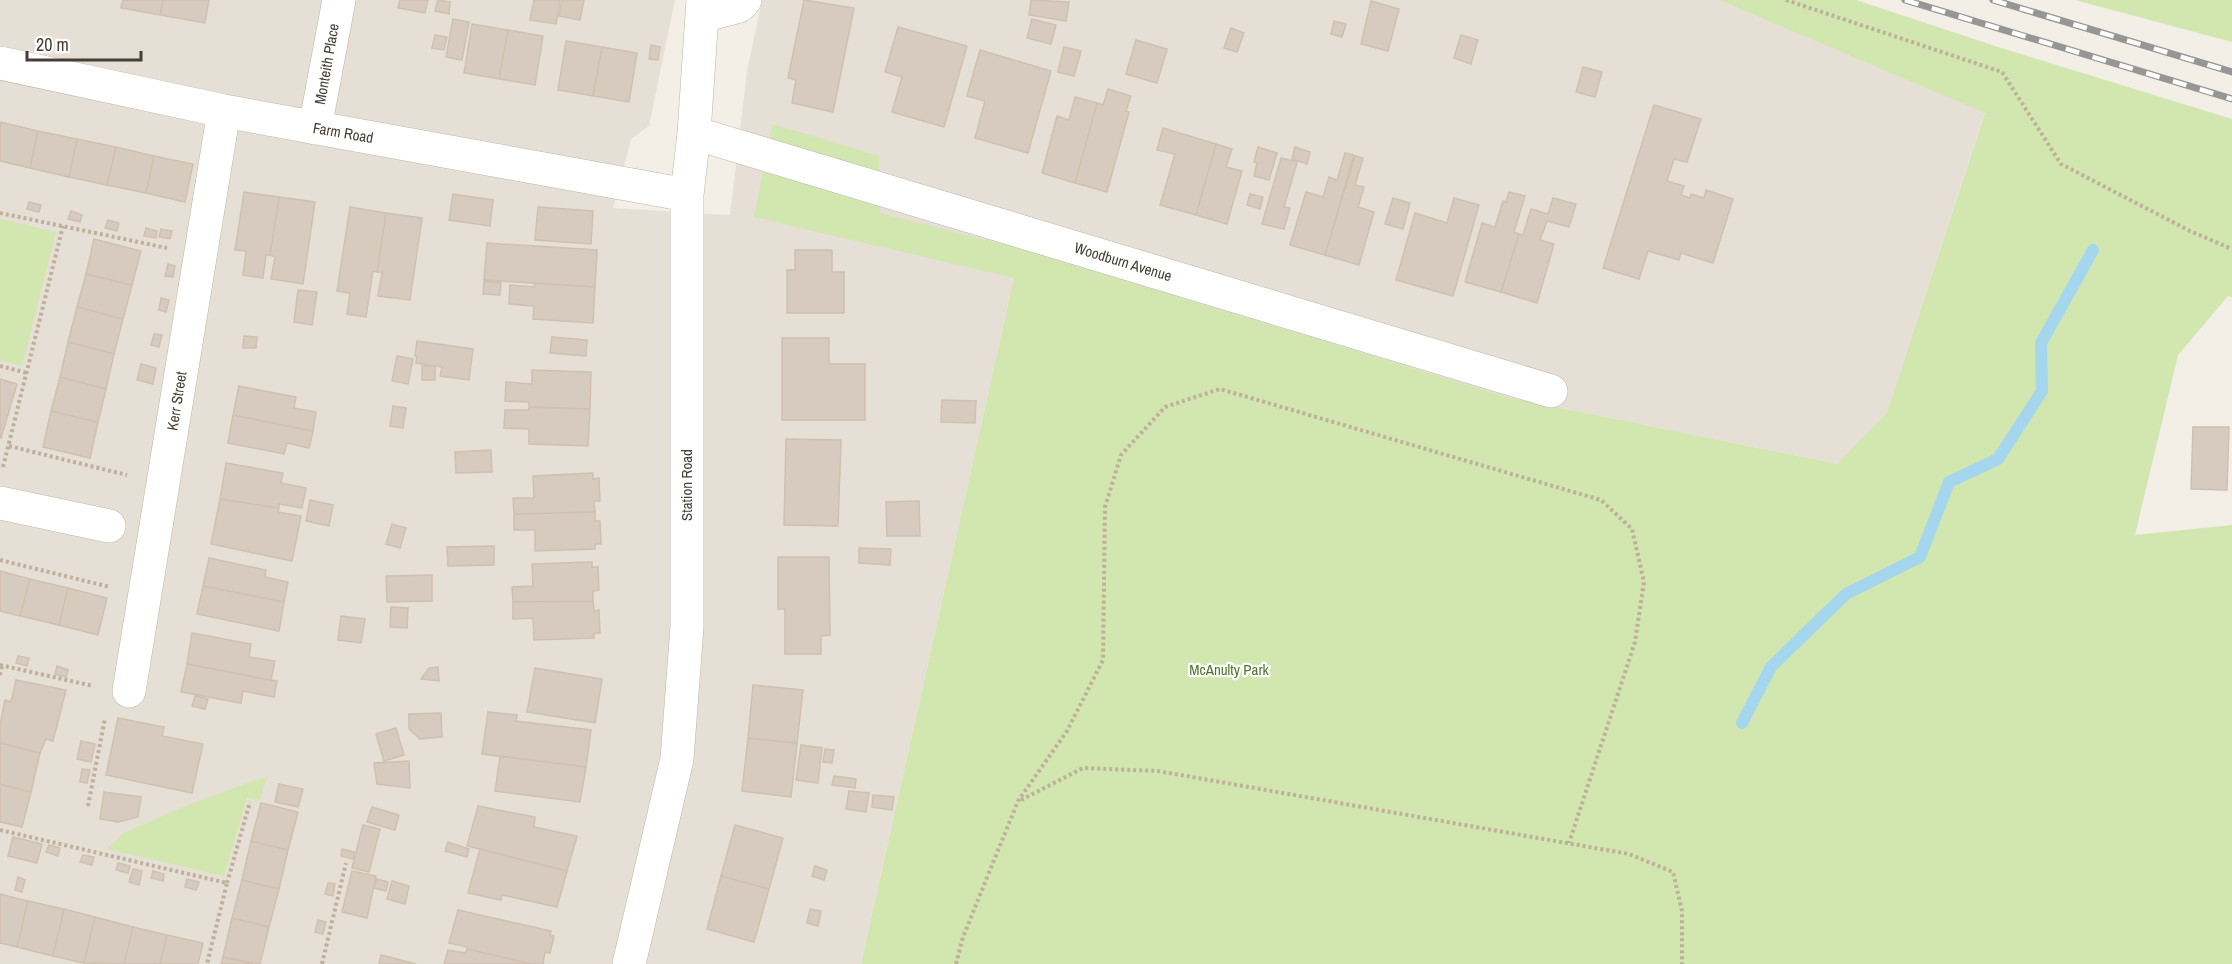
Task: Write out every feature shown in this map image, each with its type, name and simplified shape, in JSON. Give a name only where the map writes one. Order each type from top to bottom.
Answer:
[{"type":"street","name":"Monteith Place","points":[[315,128],[339,0]]},
{"type":"street","points":[[702,8],[739,6],[745,0]]},
{"type":"street","name":"Station Road","points":[[629,964],[675,770],[678,748],[687,626],[687,195],[694,133],[702,8]]},
{"type":"street","name":"Farm Road","points":[[0,63],[224,111],[687,195]]},
{"type":"street","name":"Kerr Street","points":[[120,691],[146,595],[224,111]]},
{"type":"street","name":"Woodburn Avenue","points":[[694,133],[1551,391]]},
{"type":"street","points":[[0,504],[109,526]]},
{"type":"path","points":[[1786,0],[2002,72],[2061,164],[2190,231],[2232,249]]},
{"type":"path","points":[[0,213],[201,254]]},
{"type":"path","points":[[3,468],[63,226]]},
{"type":"path","points":[[0,366],[27,373]]},
{"type":"path","points":[[956,964],[963,937],[1018,801],[1067,731],[1103,660],[1105,507],[1121,455],[1165,407],[1220,389],[1601,500],[1632,529],[1644,582],[1635,642],[1569,843]]},
{"type":"path","points":[[9,446],[164,484]]},
{"type":"path","points":[[0,560],[146,595]]},
{"type":"path","points":[[0,675],[1,665],[120,691],[88,806]]},
{"type":"path","points":[[1018,801],[1083,768],[1158,771],[1629,854],[1673,872],[1682,910],[1682,964]]},
{"type":"path","points":[[207,964],[250,802]]},
{"type":"path","points":[[0,830],[227,883]]},
{"type":"path","points":[[322,964],[346,863]]},
{"type":"shaded area","points":[[0,0],[675,0],[649,126],[631,139],[613,208],[730,215],[747,71],[762,0],[1719,0],[1985,112],[1887,412],[1837,464],[1507,397],[1014,278],[861,964],[0,964]]},
{"type":"green space","name":"McAnulty Park","points":[[1719,0],[1856,0],[1998,47],[2232,119],[2232,297],[2228,296],[2178,355],[2135,535],[2232,525],[2232,964],[861,964],[1014,278],[754,217],[773,124],[879,156],[880,213],[1018,248],[1507,397],[1837,464],[1887,412],[1985,113]]},
{"type":"green space","points":[[2075,0],[2232,0],[2232,42]]},
{"type":"green space","points":[[0,219],[56,232],[22,366],[0,360]]},
{"type":"green space","points":[[267,777],[260,800],[247,798],[224,876],[106,849],[124,833],[178,809]]},
{"type":"building","points":[[123,0],[163,0],[160,15],[121,8]]},
{"type":"building","points":[[163,0],[209,0],[205,23],[160,15]]},
{"type":"building","points":[[400,0],[428,0],[425,13],[398,8]]},
{"type":"building","points":[[438,0],[450,2],[449,14],[435,11]]},
{"type":"building","points":[[534,0],[560,0],[556,24],[530,20]]},
{"type":"building","points":[[562,0],[584,0],[580,20],[559,16]]},
{"type":"building","points":[[804,0],[854,8],[833,112],[792,103],[796,80],[788,78]]},
{"type":"building","points":[[1031,0],[1069,2],[1066,21],[1029,15]]},
{"type":"building","points":[[1371,1],[1399,9],[1388,51],[1361,44]]},
{"type":"building","points":[[453,19],[469,22],[462,60],[446,57]]},
{"type":"building","points":[[1032,19],[1056,25],[1051,44],[1027,38]]},
{"type":"building","points":[[1334,21],[1346,24],[1342,37],[1331,34]]},
{"type":"building","points":[[472,24],[508,30],[499,79],[464,73]]},
{"type":"building","points":[[898,27],[967,46],[944,127],[892,112],[902,77],[885,72]]},
{"type":"building","points":[[1231,28],[1244,33],[1237,52],[1224,48]]},
{"type":"building","points":[[508,30],[543,36],[535,85],[499,79]]},
{"type":"building","points":[[435,35],[447,37],[444,50],[432,48]]},
{"type":"building","points":[[1461,35],[1478,40],[1471,64],[1454,58]]},
{"type":"building","points":[[1136,40],[1167,49],[1157,83],[1126,74]]},
{"type":"building","points":[[566,41],[602,47],[593,96],[558,90]]},
{"type":"building","points":[[651,45],[660,47],[658,60],[649,59]]},
{"type":"building","points":[[602,47],[637,53],[629,102],[593,96]]},
{"type":"building","points":[[1064,47],[1081,51],[1074,76],[1058,72]]},
{"type":"building","points":[[980,50],[1051,71],[1028,153],[975,138],[985,101],[967,96]]},
{"type":"building","points":[[1583,67],[1602,72],[1595,97],[1576,92]]},
{"type":"building","points":[[1108,89],[1131,96],[1126,111],[1129,112],[1107,192],[1075,183],[1097,103],[1103,105]]},
{"type":"building","points":[[1075,97],[1097,103],[1075,183],[1042,173],[1057,116],[1069,120]]},
{"type":"building","points":[[1654,105],[1701,119],[1687,162],[1674,159],[1667,181],[1684,186],[1681,195],[1690,198],[1691,194],[1704,198],[1706,190],[1733,199],[1713,263],[1681,253],[1679,260],[1648,251],[1639,279],[1603,268]]},
{"type":"building","points":[[0,122],[38,131],[30,168],[0,161]]},
{"type":"building","points":[[1163,128],[1216,144],[1196,215],[1160,205],[1175,154],[1157,150]]},
{"type":"building","points":[[38,131],[77,139],[69,177],[30,168]]},
{"type":"building","points":[[77,139],[116,147],[107,185],[69,177]]},
{"type":"building","points":[[1216,144],[1232,149],[1226,167],[1242,171],[1227,224],[1196,215]]},
{"type":"building","points":[[116,147],[154,156],[146,193],[107,185]]},
{"type":"building","points":[[1258,147],[1277,153],[1269,180],[1254,176],[1257,163],[1254,162]]},
{"type":"building","points":[[1295,147],[1310,152],[1307,164],[1292,159]]},
{"type":"building","points":[[1345,153],[1354,155],[1325,255],[1290,245],[1306,192],[1323,197],[1329,177],[1337,180]]},
{"type":"building","points":[[154,156],[193,164],[185,202],[146,193]]},
{"type":"building","points":[[1355,156],[1363,158],[1355,185],[1364,187],[1358,207],[1374,212],[1359,265],[1325,255]]},
{"type":"building","points":[[1281,158],[1297,162],[1284,207],[1290,208],[1284,229],[1262,224]]},
{"type":"building","points":[[244,192],[279,197],[270,255],[266,255],[263,278],[243,275],[246,251],[235,250]]},
{"type":"building","points":[[1509,192],[1525,196],[1514,232],[1519,234],[1501,292],[1465,282],[1482,223],[1495,227],[1503,201],[1506,202]]},
{"type":"building","points":[[453,194],[493,200],[490,226],[449,220]]},
{"type":"building","points":[[1250,194],[1263,197],[1260,209],[1247,205]]},
{"type":"building","points":[[279,197],[315,202],[303,284],[271,279],[275,257],[270,255]]},
{"type":"building","points":[[1393,198],[1410,203],[1403,229],[1385,224]]},
{"type":"building","points":[[1454,198],[1479,205],[1453,296],[1396,280],[1415,213],[1447,223]]},
{"type":"building","points":[[1553,198],[1576,204],[1569,227],[1547,221],[1540,240],[1554,244],[1537,303],[1501,292],[1519,234],[1523,235],[1531,209],[1548,214]]},
{"type":"building","points":[[29,202],[41,205],[39,212],[27,209]]},
{"type":"building","points":[[350,207],[386,213],[377,272],[373,271],[366,317],[347,314],[350,293],[337,291]]},
{"type":"building","points":[[538,207],[593,211],[591,244],[535,240]]},
{"type":"building","points":[[71,211],[82,215],[80,222],[68,219]]},
{"type":"building","points":[[386,213],[422,218],[410,300],[378,296],[382,272],[377,272]]},
{"type":"building","points":[[108,220],[119,223],[117,231],[105,228]]},
{"type":"building","points":[[146,228],[157,231],[156,238],[144,236]]},
{"type":"building","points":[[161,229],[172,231],[170,239],[159,237]]},
{"type":"building","points":[[94,239],[141,251],[132,285],[86,274]]},
{"type":"building","points":[[487,243],[597,250],[595,287],[484,280]]},
{"type":"building","points":[[795,250],[832,250],[832,272],[844,272],[844,313],[787,313],[787,270],[795,270]]},
{"type":"building","points":[[168,264],[175,266],[173,277],[165,276]]},
{"type":"building","points":[[86,274],[132,285],[123,319],[77,307]]},
{"type":"building","points":[[484,281],[501,283],[500,295],[483,294]]},
{"type":"building","points":[[535,283],[595,287],[593,323],[533,319],[534,306],[509,304],[510,285],[534,287]]},
{"type":"building","points":[[298,290],[317,292],[312,325],[294,322]]},
{"type":"building","points":[[161,298],[169,300],[166,312],[159,310]]},
{"type":"building","points":[[77,307],[123,319],[114,354],[68,342]]},
{"type":"building","points":[[154,334],[162,335],[159,347],[151,345]]},
{"type":"building","points":[[244,336],[257,337],[256,348],[243,348]]},
{"type":"building","points":[[552,337],[587,340],[586,356],[550,353]]},
{"type":"building","points":[[782,338],[829,338],[829,364],[865,364],[865,420],[782,420]]},
{"type":"building","points":[[417,341],[473,349],[469,380],[440,376],[442,367],[416,363]]},
{"type":"building","points":[[68,342],[114,354],[106,389],[60,377]]},
{"type":"building","points":[[397,356],[413,359],[408,384],[392,381]]},
{"type":"building","points":[[141,364],[156,368],[153,384],[137,380]]},
{"type":"building","points":[[422,366],[435,366],[435,380],[422,380]]},
{"type":"building","points":[[532,370],[591,372],[590,409],[529,407],[529,402],[505,401],[506,382],[532,384]]},
{"type":"building","points":[[60,377],[106,389],[98,422],[51,411]]},
{"type":"building","points":[[0,379],[17,384],[1,438],[0,437]]},
{"type":"building","points":[[239,386],[296,397],[294,408],[316,412],[313,431],[233,415]]},
{"type":"building","points":[[942,400],[976,401],[975,423],[941,422]]},
{"type":"building","points":[[393,406],[406,408],[403,428],[390,426]]},
{"type":"building","points":[[529,407],[590,409],[588,446],[529,444],[529,429],[504,428],[505,410],[529,410]]},
{"type":"building","points":[[51,411],[98,422],[90,458],[43,447]]},
{"type":"building","points":[[233,415],[313,431],[309,448],[287,443],[284,454],[228,443]]},
{"type":"building","points":[[2193,427],[2229,427],[2227,490],[2191,489]]},
{"type":"building","points":[[786,439],[841,440],[838,526],[784,525]]},
{"type":"building","points":[[491,450],[492,472],[456,473],[455,452]]},
{"type":"building","points":[[226,463],[283,473],[281,483],[306,488],[302,508],[279,504],[279,508],[220,499]]},
{"type":"building","points":[[593,473],[593,479],[599,478],[600,501],[594,501],[595,512],[514,514],[513,498],[534,498],[533,476]]},
{"type":"building","points":[[220,499],[279,508],[278,512],[301,516],[292,561],[211,544]]},
{"type":"building","points":[[310,500],[333,505],[329,526],[306,521]]},
{"type":"building","points":[[919,501],[920,536],[887,536],[886,502]]},
{"type":"building","points":[[595,512],[595,521],[600,521],[601,544],[595,544],[595,549],[535,551],[535,530],[514,530],[514,514]]},
{"type":"building","points":[[392,524],[406,528],[400,548],[386,544]]},
{"type":"building","points":[[494,546],[494,565],[448,566],[447,547]]},
{"type":"building","points":[[859,548],[891,549],[890,565],[859,563]]},
{"type":"building","points":[[778,557],[829,557],[830,635],[821,636],[821,654],[785,654],[785,609],[778,609]]},
{"type":"building","points":[[209,558],[266,570],[265,577],[288,582],[284,602],[203,586]]},
{"type":"building","points":[[592,562],[592,567],[598,567],[599,590],[593,591],[593,601],[513,602],[512,587],[533,586],[532,564]]},
{"type":"building","points":[[0,571],[30,579],[20,616],[0,611]]},
{"type":"building","points":[[432,575],[432,601],[387,602],[386,576]]},
{"type":"building","points":[[30,579],[68,588],[59,625],[20,616]]},
{"type":"building","points":[[203,586],[284,602],[279,631],[197,614]]},
{"type":"building","points":[[68,588],[107,598],[98,635],[59,625]]},
{"type":"building","points":[[593,601],[594,611],[599,610],[600,633],[594,633],[594,638],[534,640],[533,618],[513,619],[513,602]]},
{"type":"building","points":[[391,607],[408,608],[407,628],[390,627]]},
{"type":"building","points":[[341,616],[365,619],[361,643],[338,640]]},
{"type":"building","points":[[192,633],[251,644],[249,657],[275,661],[271,680],[187,664]]},
{"type":"building","points":[[18,656],[29,658],[27,666],[16,663]]},
{"type":"building","points":[[187,664],[277,681],[274,697],[243,691],[241,703],[181,692]]},
{"type":"building","points":[[57,666],[68,670],[66,677],[55,674]]},
{"type":"building","points":[[438,667],[439,681],[421,679],[429,668]]},
{"type":"building","points":[[535,668],[602,679],[595,723],[527,712]]},
{"type":"building","points":[[16,680],[66,690],[53,741],[46,739],[40,753],[0,743],[0,725],[5,700],[11,702]]},
{"type":"building","points":[[753,685],[803,690],[797,743],[748,738]]},
{"type":"building","points":[[195,696],[208,699],[205,709],[192,706]]},
{"type":"building","points":[[488,712],[517,715],[516,721],[591,730],[586,767],[482,754]]},
{"type":"building","points":[[441,713],[442,737],[420,739],[409,729],[409,714]]},
{"type":"building","points":[[118,718],[164,727],[162,736],[203,744],[192,793],[106,775]]},
{"type":"building","points":[[396,728],[404,755],[384,761],[376,734]]},
{"type":"building","points":[[748,738],[797,743],[791,797],[742,791]]},
{"type":"building","points":[[81,741],[95,744],[91,762],[77,759]]},
{"type":"building","points":[[0,743],[40,753],[31,792],[0,784]]},
{"type":"building","points":[[801,745],[822,748],[818,783],[796,780]]},
{"type":"building","points":[[825,749],[834,750],[832,763],[823,762]]},
{"type":"building","points":[[500,756],[586,767],[580,802],[495,791]]},
{"type":"building","points":[[409,761],[410,788],[377,784],[374,763]]},
{"type":"building","points":[[82,769],[90,770],[87,783],[80,782]]},
{"type":"building","points":[[834,776],[856,779],[855,788],[832,785]]},
{"type":"building","points":[[0,784],[31,792],[22,827],[0,822]]},
{"type":"building","points":[[279,784],[303,789],[298,807],[275,802]]},
{"type":"building","points":[[849,791],[869,793],[866,812],[846,809]]},
{"type":"building","points":[[104,792],[141,797],[138,817],[118,822],[100,819]]},
{"type":"building","points":[[873,795],[894,797],[892,810],[872,807]]},
{"type":"building","points":[[261,803],[298,812],[288,850],[251,841]]},
{"type":"building","points":[[478,806],[535,817],[534,827],[577,836],[567,871],[467,846]]},
{"type":"building","points":[[372,807],[399,815],[395,830],[367,822]]},
{"type":"building","points":[[363,825],[380,829],[369,872],[352,868]]},
{"type":"building","points":[[735,825],[783,838],[769,889],[721,876]]},
{"type":"building","points":[[13,837],[42,844],[37,863],[8,856]]},
{"type":"building","points":[[251,841],[288,850],[279,889],[242,880]]},
{"type":"building","points":[[448,842],[469,849],[467,857],[445,851]]},
{"type":"building","points":[[49,845],[60,848],[58,856],[46,852]]},
{"type":"building","points":[[342,849],[354,852],[353,859],[341,856]]},
{"type":"building","points":[[480,849],[567,871],[557,907],[502,895],[501,900],[468,893]]},
{"type":"building","points":[[83,855],[94,857],[92,865],[80,862]]},
{"type":"building","points":[[118,863],[130,866],[128,873],[116,870]]},
{"type":"building","points":[[815,866],[827,870],[824,880],[812,876]]},
{"type":"building","points":[[133,869],[142,871],[139,885],[129,882]]},
{"type":"building","points":[[153,871],[164,874],[163,881],[151,878]]},
{"type":"building","points":[[352,871],[376,876],[367,918],[342,912]]},
{"type":"building","points":[[721,876],[769,889],[754,942],[707,929]]},
{"type":"building","points":[[18,877],[25,880],[22,892],[15,890]]},
{"type":"building","points":[[187,879],[199,882],[196,890],[185,887]]},
{"type":"building","points":[[377,879],[388,882],[386,891],[374,888]]},
{"type":"building","points":[[242,880],[279,889],[269,927],[232,918]]},
{"type":"building","points":[[392,881],[409,886],[405,904],[387,899]]},
{"type":"building","points":[[328,883],[335,884],[333,896],[325,894]]},
{"type":"building","points":[[0,894],[28,901],[17,947],[0,943]]},
{"type":"building","points":[[28,901],[64,909],[53,956],[17,947]]},
{"type":"building","points":[[64,909],[95,917],[84,963],[53,956]]},
{"type":"building","points":[[810,909],[821,911],[818,926],[807,923]]},
{"type":"building","points":[[458,910],[551,931],[550,935],[554,936],[550,953],[545,952],[543,964],[532,964],[449,943]]},
{"type":"building","points":[[95,917],[133,927],[124,964],[84,963]]},
{"type":"building","points":[[232,918],[269,927],[260,964],[223,957]]},
{"type":"building","points":[[318,920],[326,922],[323,934],[315,932]]},
{"type":"building","points":[[133,927],[167,935],[160,964],[124,964]]},
{"type":"building","points":[[167,935],[203,943],[198,964],[160,964]]},
{"type":"building","points":[[467,949],[532,964],[444,964],[448,950],[465,953]]},
{"type":"building","points":[[381,955],[416,964],[379,964]]},
{"type":"building","points":[[223,957],[254,964],[221,964]]},
{"type":"waterway","points":[[1742,723],[1771,667],[1846,594],[1920,557],[1949,482],[1998,459],[2042,391],[2041,343],[2093,250]]},
{"type":"railway","points":[[1905,0],[2232,99]]},
{"type":"railway","points":[[1993,0],[2232,72]]}]
